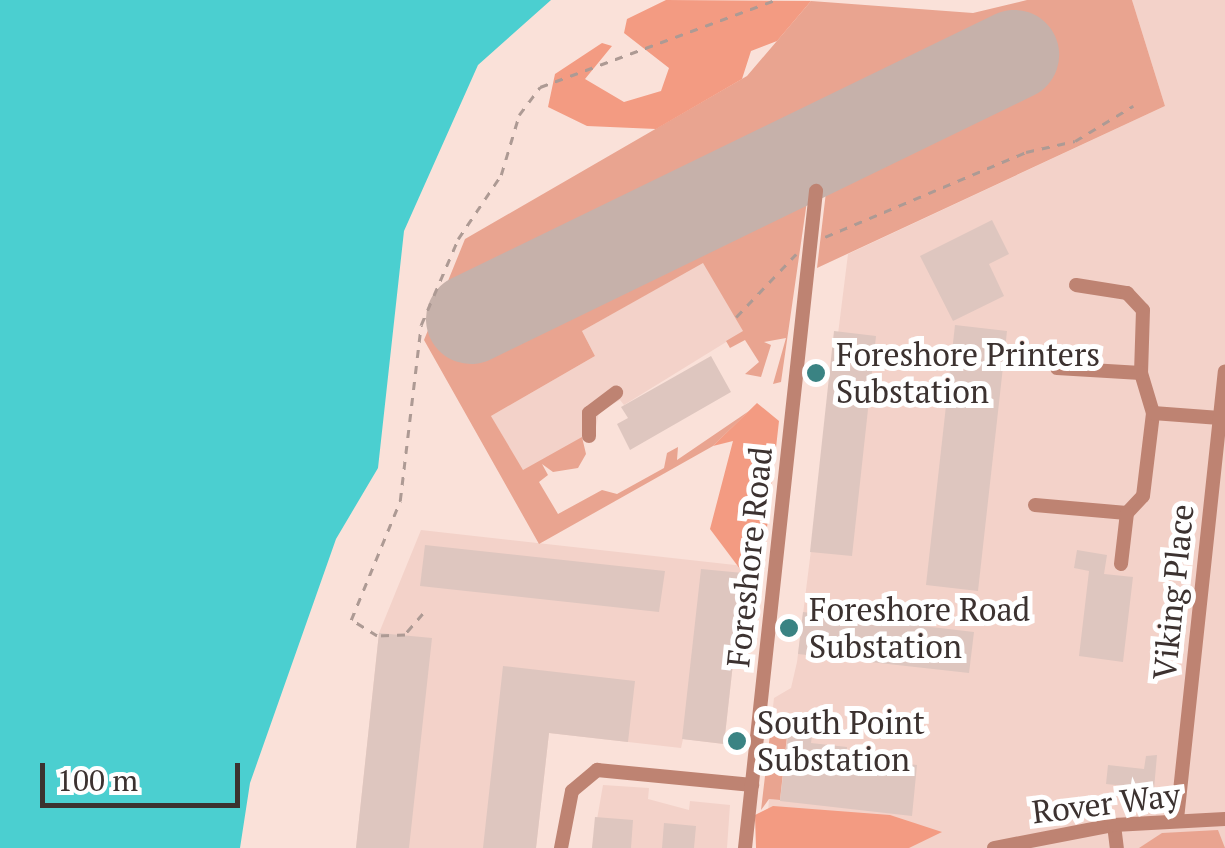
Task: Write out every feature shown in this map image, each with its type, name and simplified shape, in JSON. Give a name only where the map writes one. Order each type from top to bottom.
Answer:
[{"type":"street","name":"Foreshore Road","points":[[746,848],[816,191]]},
{"type":"street","points":[[1076,286],[1135,298],[1143,310],[1141,373],[1154,414],[1143,496],[1127,513],[1121,564]]},
{"type":"street","points":[[1057,368],[1141,373]]},
{"type":"street","name":"Viking Place","points":[[1178,819],[1225,372]]},
{"type":"street","points":[[589,436],[589,413],[616,393]]},
{"type":"street","points":[[1154,414],[1220,418]]},
{"type":"street","points":[[1035,505],[1127,513]]},
{"type":"street","points":[[561,848],[572,791],[597,770],[752,785]]},
{"type":"street","name":"Rover Way","points":[[994,848],[1114,825],[1225,819]]},
{"type":"street","points":[[1114,825],[1117,848]]},
{"type":"path","points":[[423,614],[405,634],[376,636],[351,620],[400,500],[421,325],[458,239],[501,175],[519,115],[540,87],[775,0]]},
{"type":"path","points":[[736,317],[811,244],[1026,152],[1075,141],[1133,106]]},
{"type":"shaded area","points":[[666,0],[811,1],[777,41],[751,51],[742,79],[656,129],[587,126],[548,107],[555,74],[602,43],[612,46],[585,79],[624,102],[661,91],[669,68],[624,33],[627,19]]},
{"type":"shaded area","points":[[1027,0],[1132,0],[1165,106],[817,268],[826,192],[807,201],[781,382],[773,384],[786,338],[764,342],[771,345],[761,377],[745,374],[759,362],[745,340],[730,348],[726,341],[743,331],[703,263],[582,331],[595,356],[491,416],[523,470],[582,437],[586,454],[578,468],[553,472],[542,464],[548,475],[539,482],[558,514],[602,490],[617,494],[664,468],[667,453],[678,447],[677,460],[749,411],[713,446],[539,544],[424,340],[465,239],[747,76],[811,1],[973,13]]},
{"type":"shaded area","points":[[1132,0],[1225,0],[1225,848],[895,848],[768,812],[769,799],[780,800],[787,737],[770,734],[774,698],[791,688],[797,662],[848,254],[1165,106]]},
{"type":"shaded area","points":[[703,262],[744,331],[624,405],[620,400],[599,412],[595,432],[523,471],[491,416],[595,356],[582,331]]},
{"type":"shaded area","points":[[757,403],[779,421],[763,563],[753,574],[743,573],[710,529],[733,441],[713,446]]},
{"type":"shaded area","points":[[421,530],[744,566],[724,744],[683,739],[681,748],[549,733],[536,848],[356,848],[379,633]]},
{"type":"shaded area","points":[[770,734],[787,736],[780,800],[769,799],[761,810]]},
{"type":"shaded area","points":[[603,785],[649,788],[648,799],[689,810],[690,801],[730,805],[727,848],[592,848]]},
{"type":"shaded area","points":[[773,806],[890,815],[942,832],[909,848],[756,848],[755,815]]},
{"type":"shaded area","points":[[1218,830],[1225,848],[1139,848],[1162,833]]},
{"type":"water","points":[[0,0],[551,0],[478,65],[404,231],[378,468],[336,539],[250,783],[240,848],[0,848]]},
{"type":"building","points":[[992,220],[1009,254],[989,264],[1004,296],[953,321],[920,256]]},
{"type":"building","points":[[955,325],[1007,331],[978,591],[926,585]]},
{"type":"building","points":[[834,331],[876,336],[852,556],[810,552]]},
{"type":"building","points":[[711,356],[731,392],[630,450],[617,424],[628,418],[621,407]]},
{"type":"building","points":[[425,545],[665,571],[659,612],[420,586]]},
{"type":"building","points":[[1077,550],[1107,555],[1104,574],[1133,577],[1123,662],[1079,656],[1089,571],[1074,568]]},
{"type":"building","points":[[701,569],[743,573],[724,744],[682,739]]},
{"type":"building","points":[[803,612],[974,632],[969,673],[798,654]]},
{"type":"building","points":[[379,633],[432,638],[409,848],[356,848]]},
{"type":"building","points":[[503,666],[635,681],[628,742],[549,733],[536,848],[483,848]]},
{"type":"building","points":[[789,725],[813,728],[811,743],[847,747],[846,757],[917,765],[912,816],[780,801]]},
{"type":"building","points":[[1157,755],[1154,789],[1106,784],[1108,765],[1144,769],[1146,756]]},
{"type":"building","points":[[595,817],[633,820],[631,848],[592,848]]},
{"type":"building","points":[[664,823],[696,826],[694,848],[662,848]]},
{"type":"runway","points":[[471,319],[1014,55]]},
{"type":"place","name":"Foreshore Printers Substation","points":[[816,373]]},
{"type":"place","name":"Foreshore Road Substation","points":[[789,628]]},
{"type":"place","name":"South Point Substation","points":[[737,741]]}]
